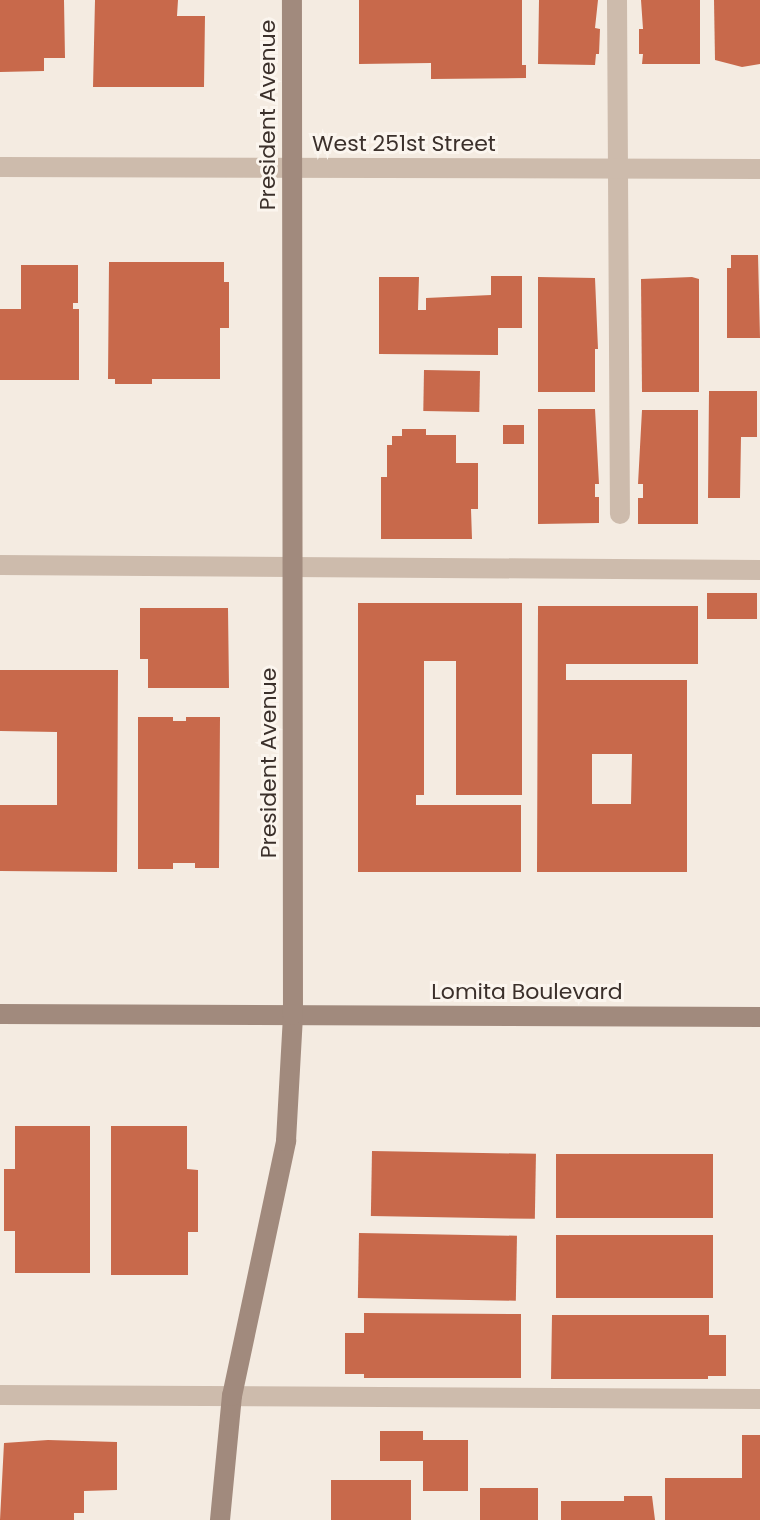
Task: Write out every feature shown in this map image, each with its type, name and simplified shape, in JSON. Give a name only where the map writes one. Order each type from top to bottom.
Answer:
[{"type":"street","name":"President Avenue","points":[[220,1520],[232,1396],[286,1141],[293,1015],[292,0]]},
{"type":"street","points":[[617,0],[620,514]]},
{"type":"street","name":"West 251st Street","points":[[0,167],[760,169]]},
{"type":"street","points":[[0,565],[760,570]]},
{"type":"street","name":"Lomita Boulevard","points":[[0,1014],[760,1017]]},
{"type":"street","points":[[0,1395],[760,1399]]},
{"type":"building","points":[[0,0],[64,0],[65,58],[44,58],[44,71],[0,72]]},
{"type":"building","points":[[95,0],[178,0],[177,16],[205,16],[204,87],[93,87]]},
{"type":"building","points":[[359,0],[522,0],[522,65],[526,65],[526,78],[431,79],[431,63],[359,64]]},
{"type":"building","points":[[539,0],[598,0],[595,28],[600,29],[599,54],[596,54],[595,65],[538,64]]},
{"type":"building","points":[[641,0],[700,0],[700,64],[642,64],[643,54],[639,54],[639,29],[643,29]]},
{"type":"building","points":[[714,0],[760,0],[760,64],[742,67],[715,60]]},
{"type":"building","points":[[731,255],[758,255],[760,338],[727,338],[727,268],[731,268]]},
{"type":"building","points":[[109,262],[224,262],[224,282],[229,282],[229,328],[220,328],[220,379],[152,379],[152,384],[115,384],[115,379],[108,379]]},
{"type":"building","points":[[21,265],[78,265],[78,303],[73,303],[73,309],[79,309],[79,380],[0,380],[0,309],[21,309]]},
{"type":"building","points":[[491,276],[522,276],[522,328],[498,328],[498,355],[379,354],[379,277],[419,277],[418,310],[426,310],[426,298],[491,295]]},
{"type":"building","points":[[538,277],[595,278],[598,349],[595,349],[595,392],[538,392]]},
{"type":"building","points":[[641,279],[699,279],[699,392],[642,392]]},
{"type":"building","points":[[424,370],[480,371],[479,412],[423,411]]},
{"type":"building","points":[[709,391],[757,391],[757,437],[741,437],[740,498],[708,498]]},
{"type":"building","points":[[538,409],[595,409],[599,484],[595,484],[595,497],[599,497],[599,523],[538,524]]},
{"type":"building","points":[[642,410],[698,410],[698,524],[638,524],[638,498],[643,498],[643,484],[638,484]]},
{"type":"building","points":[[503,425],[524,425],[524,444],[503,444]]},
{"type":"building","points":[[402,429],[426,429],[426,435],[456,435],[456,463],[478,463],[478,509],[471,509],[472,539],[381,539],[381,477],[387,477],[387,445],[392,445],[392,436],[402,436]]},
{"type":"building","points":[[707,593],[757,593],[757,619],[707,619]]},
{"type":"building","points":[[358,603],[522,603],[522,795],[456,795],[456,661],[424,661],[424,795],[416,795],[416,805],[521,805],[521,872],[358,872]]},
{"type":"building","points":[[538,606],[698,606],[698,664],[566,664],[566,680],[687,680],[687,872],[537,872]],"holes":[[[592,754],[632,754],[631,804],[592,804]]]},
{"type":"building","points":[[140,608],[228,608],[229,688],[148,688],[148,659],[140,659]]},
{"type":"building","points":[[0,670],[118,670],[117,872],[0,871],[0,805],[57,805],[57,732],[0,731]]},
{"type":"building","points":[[138,717],[173,717],[173,721],[186,721],[186,717],[220,717],[219,868],[195,868],[195,863],[173,863],[173,869],[138,869]]},
{"type":"building","points":[[15,1126],[90,1126],[90,1273],[15,1273],[15,1231],[4,1231],[4,1169],[15,1169]]},
{"type":"building","points":[[111,1126],[187,1126],[187,1169],[198,1170],[198,1232],[188,1232],[188,1275],[111,1275]]},
{"type":"building","points":[[372,1151],[536,1154],[535,1219],[371,1216]]},
{"type":"building","points":[[556,1154],[713,1154],[713,1218],[556,1218]]},
{"type":"building","points":[[359,1233],[517,1236],[516,1301],[358,1298]]},
{"type":"building","points":[[556,1235],[713,1235],[713,1298],[556,1298]]},
{"type":"building","points":[[364,1313],[521,1314],[521,1378],[364,1378],[364,1374],[345,1374],[345,1333],[364,1333]]},
{"type":"building","points":[[552,1315],[709,1315],[709,1335],[726,1335],[726,1376],[708,1376],[708,1379],[551,1379]]},
{"type":"building","points":[[380,1431],[423,1431],[423,1440],[468,1440],[468,1491],[423,1491],[423,1461],[380,1461]]},
{"type":"building","points":[[742,1435],[760,1435],[760,1520],[665,1520],[665,1478],[742,1478]]},
{"type":"building","points":[[48,1440],[117,1442],[117,1490],[84,1491],[84,1513],[74,1513],[74,1520],[0,1520],[4,1443]]},
{"type":"building","points":[[331,1480],[411,1480],[411,1520],[331,1520]]},
{"type":"building","points":[[480,1488],[538,1488],[538,1520],[480,1520]]},
{"type":"building","points":[[624,1496],[652,1496],[655,1520],[561,1520],[561,1501],[624,1501]]}]
